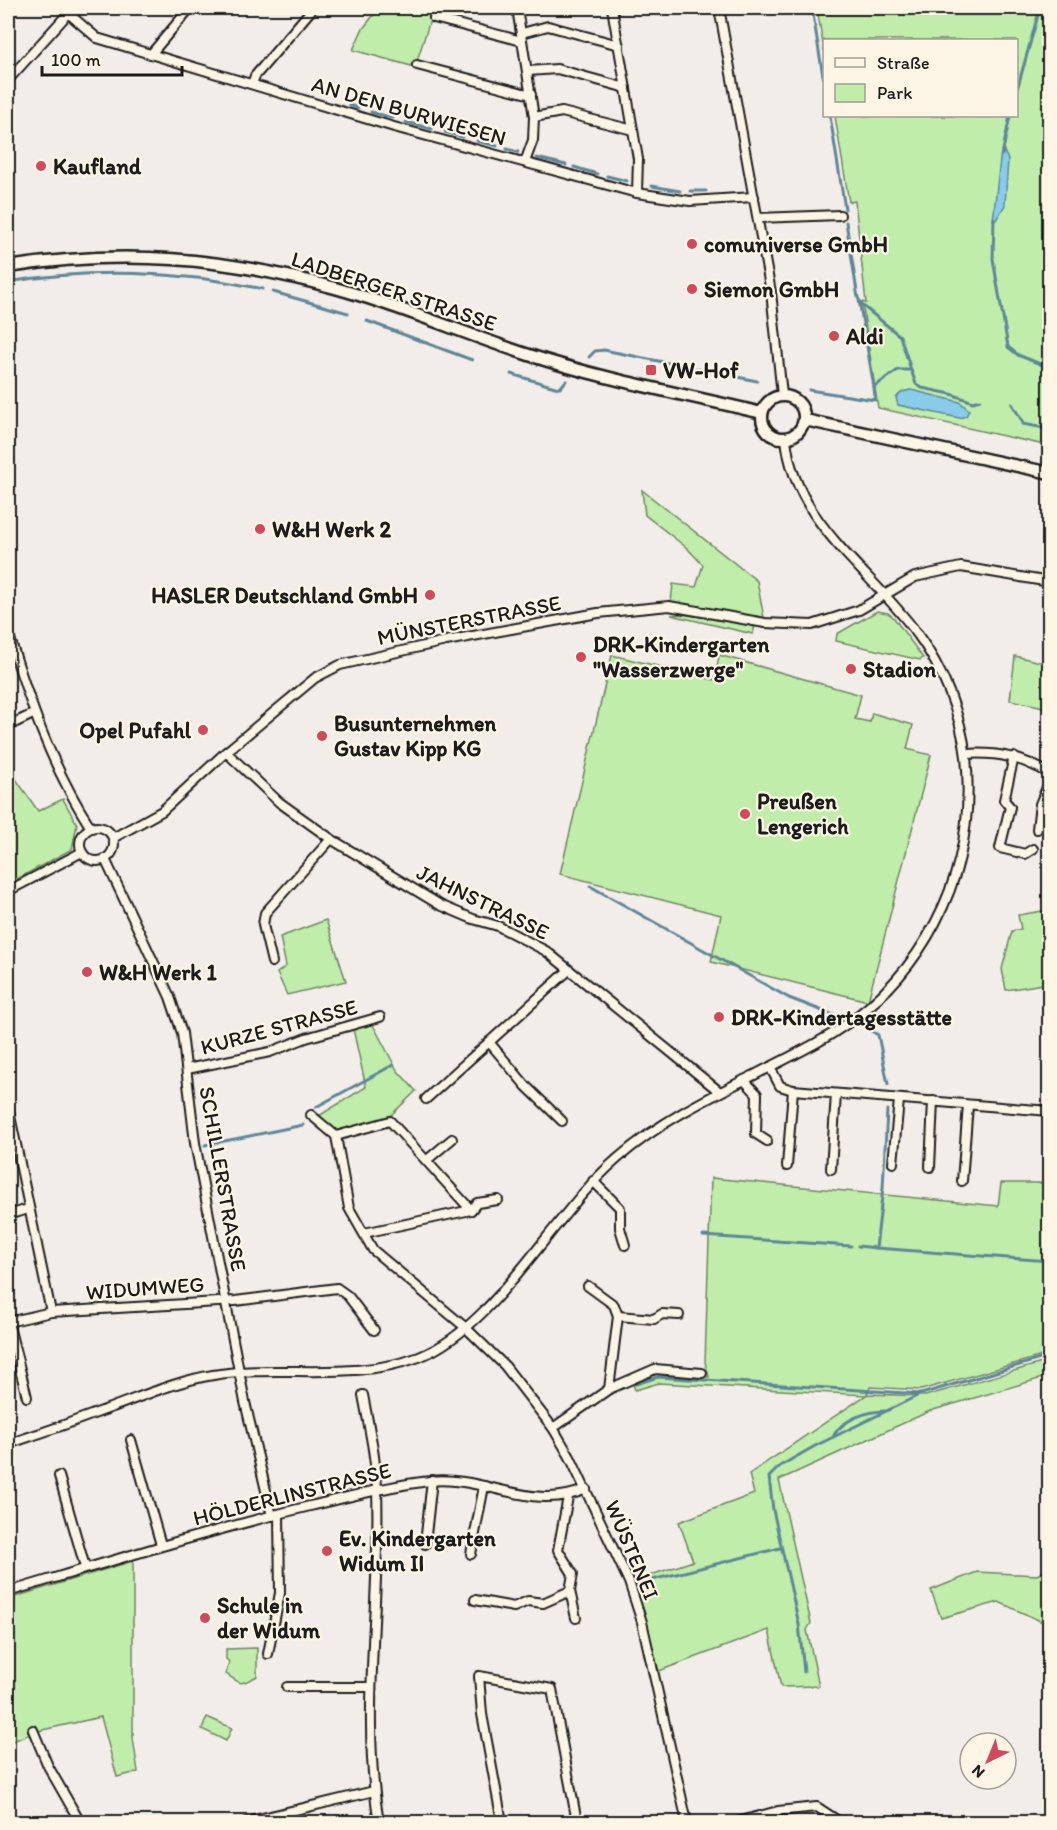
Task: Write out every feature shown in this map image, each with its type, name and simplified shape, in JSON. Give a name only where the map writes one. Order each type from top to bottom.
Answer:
[{"type":"main road","name":"LADBERGER STRASSE","points":[[8,267],[63,258],[136,256],[170,257],[256,269],[337,288],[583,371],[762,413]]},
{"type":"main road","points":[[782,396],[799,402],[805,420],[796,434],[786,438],[773,436],[764,426],[762,413],[769,401],[782,396]]},
{"type":"main road","points":[[805,420],[1050,473]]},
{"type":"street","points":[[151,54],[190,8]]},
{"type":"street","points":[[252,84],[255,76],[313,8]]},
{"type":"street","points":[[517,8],[534,117],[533,140],[525,162]]},
{"type":"street","points":[[612,8],[639,174],[637,193]]},
{"type":"street","points":[[719,8],[771,292],[782,396]]},
{"type":"street","points":[[8,80],[70,10]]},
{"type":"street","name":"AN DEN BURWIESEN","points":[[70,10],[98,38],[637,193],[690,201],[754,197]]},
{"type":"street","points":[[434,18],[522,37],[548,26],[619,45]]},
{"type":"street","points":[[417,65],[531,95]]},
{"type":"street","points":[[528,71],[557,69],[626,88]]},
{"type":"street","points":[[534,117],[562,112],[633,130]]},
{"type":"street","points":[[758,218],[840,216]]},
{"type":"street","points":[[8,1444],[59,1428],[174,1384],[240,1372],[358,1370],[383,1367],[421,1356],[466,1328],[490,1304],[593,1181],[634,1145],[720,1092],[838,1030],[870,1007],[907,969],[930,936],[948,898],[960,862],[968,809],[966,754],[951,699],[942,676],[919,637],[805,502],[790,470],[786,438]]},
{"type":"street","name":"MÜNSTERSTRASSE","points":[[113,838],[162,811],[226,752],[315,678],[340,665],[446,640],[563,619],[669,606],[767,623],[812,625],[859,610],[915,577],[961,567],[1050,582]]},
{"type":"street","points":[[8,636],[33,714],[66,789],[91,828]]},
{"type":"street","points":[[8,726],[33,714]]},
{"type":"street","name":"JAHNSTRASSE","points":[[226,752],[279,802],[331,839],[440,905],[521,936],[570,970],[720,1092]]},
{"type":"street","points":[[966,754],[994,753],[1014,757],[1032,763],[1050,774]]},
{"type":"street","points":[[1014,757],[1005,800],[1010,807],[1000,848],[1025,854],[1033,849]]},
{"type":"street","points":[[1037,829],[1040,804],[1050,780]]},
{"type":"street","points":[[91,828],[105,828],[113,838],[113,850],[105,859],[93,861],[82,852],[81,838],[91,828]]},
{"type":"street","points":[[272,962],[263,926],[265,913],[331,839]]},
{"type":"street","points":[[8,891],[82,852]]},
{"type":"street","name":"SCHILLERSTRASSE","points":[[105,859],[170,998],[182,1033],[195,1143],[240,1372],[275,1515],[280,1593],[268,1654]]},
{"type":"street","points":[[426,1099],[570,970]]},
{"type":"street","name":"KURZE STRASSE","points":[[187,1069],[270,1052],[306,1038],[380,1017]]},
{"type":"street","points":[[489,1042],[526,1086],[562,1120]]},
{"type":"street","points":[[770,1067],[780,1086],[793,1090],[1050,1111]]},
{"type":"street","points":[[744,1080],[757,1094],[756,1134],[767,1141]]},
{"type":"street","points":[[787,1167],[793,1090]]},
{"type":"street","points":[[831,1169],[836,1094]]},
{"type":"street","points":[[893,1163],[899,1100]]},
{"type":"street","points":[[930,1167],[933,1101]]},
{"type":"street","points":[[962,1181],[968,1105]]},
{"type":"street","points":[[8,1106],[51,1312]]},
{"type":"street","points":[[312,1115],[336,1136],[390,1121],[471,1210]]},
{"type":"street","name":"WÜSTENEI","points":[[336,1136],[350,1208],[373,1250],[466,1328],[505,1366],[553,1428],[586,1488],[629,1582],[642,1622],[687,1822]]},
{"type":"street","points":[[427,1160],[452,1139]]},
{"type":"street","points":[[593,1181],[620,1208],[620,1228],[625,1245]]},
{"type":"street","points":[[364,1233],[471,1210],[477,1203],[498,1200]]},
{"type":"street","points":[[8,1215],[28,1209]]},
{"type":"street","points":[[588,1286],[614,1305],[618,1316],[609,1389]]},
{"type":"street","name":"WIDUMWEG","points":[[27,1397],[8,1322],[51,1312],[226,1300],[337,1288],[348,1296],[374,1330]]},
{"type":"street","points":[[618,1316],[654,1319],[662,1314],[679,1315]]},
{"type":"street","points":[[553,1428],[609,1389],[655,1370],[702,1373]]},
{"type":"street","points":[[363,1395],[377,1490],[371,1687],[374,1791],[379,1822]]},
{"type":"street","points":[[131,1440],[161,1545]]},
{"type":"street","points":[[59,1476],[85,1567]]},
{"type":"street","points":[[425,1544],[432,1480]]},
{"type":"street","name":"HÖLDERLINSTRASSE","points":[[8,1590],[161,1545],[275,1515],[377,1490],[432,1480],[484,1486],[545,1498],[567,1497],[586,1488]]},
{"type":"street","points":[[471,1554],[484,1486]]},
{"type":"street","points":[[567,1497],[558,1550],[573,1574],[570,1591],[576,1618]]},
{"type":"street","points":[[475,1600],[514,1607],[528,1601],[543,1603],[570,1591]]},
{"type":"street","points":[[502,1822],[482,1714],[479,1676],[552,1689],[577,1822]]},
{"type":"street","points":[[287,1687],[371,1687]]},
{"type":"street","points":[[33,1730],[48,1766],[80,1822]]},
{"type":"street","points":[[246,1822],[374,1791]]},
{"type":"street","points":[[737,1822],[778,1811],[817,1807],[840,1822]]},
{"type":"green space","points":[[379,8],[434,8],[415,67],[353,50],[362,30]]},
{"type":"green space","points":[[817,8],[1049,8],[1049,446],[878,408],[862,302],[866,303],[855,201],[849,202],[835,117],[1018,117],[1018,39],[823,39],[823,45]]},
{"type":"green space","points":[[642,490],[757,581],[764,618],[671,602],[673,584],[696,587],[703,565],[687,548],[645,515]]},
{"type":"green space","points":[[877,611],[888,613],[894,618],[923,658],[920,660],[836,641],[837,634]]},
{"type":"green space","points":[[682,614],[755,625],[753,634],[671,615]]},
{"type":"green space","name":"Preußen Lengerich","points":[[612,655],[715,680],[719,655],[861,695],[855,719],[870,722],[872,713],[913,725],[907,749],[931,755],[868,1001],[711,962],[721,915],[560,874]]},
{"type":"green space","points":[[1015,656],[1049,664],[1049,708],[1010,700]]},
{"type":"green space","points":[[8,754],[9,769],[38,811],[63,799],[77,824],[72,849],[8,884]]},
{"type":"green space","points":[[1049,910],[1049,983],[1006,990],[1002,969],[1012,931],[1021,929],[1018,915]]},
{"type":"green space","points":[[326,920],[346,981],[287,995],[277,973],[286,966],[280,937]]},
{"type":"green space","points":[[372,1023],[397,1070],[416,1091],[387,1119],[337,1133],[317,1117],[366,1087],[353,1029]]},
{"type":"green space","points":[[711,1178],[998,1206],[1001,1183],[1049,1183],[1049,1354],[921,1390],[870,1387],[867,1394],[925,1396],[1049,1361],[1049,1376],[930,1411],[779,1480],[811,1623],[807,1630],[819,1686],[781,1687],[769,1630],[659,1671],[633,1581],[693,1561],[679,1522],[754,1494],[749,1474],[866,1395],[659,1383],[635,1390],[633,1384],[656,1374],[709,1377],[705,1362]]},
{"type":"green space","points":[[133,1561],[133,1738],[138,1772],[117,1777],[101,1717],[38,1731],[8,1743],[8,1599]]},
{"type":"green space","points":[[1049,1568],[1049,1625],[999,1602],[941,1618],[931,1590],[977,1572],[1037,1575]]},
{"type":"green space","points":[[257,1648],[257,1676],[242,1683],[226,1674],[229,1662],[226,1659],[226,1649]]},
{"type":"green space","points":[[207,1717],[232,1728],[226,1741],[202,1729]]},
{"type":"water","points":[[1001,151],[1004,151],[1008,160],[1005,205],[996,220],[993,220]]},
{"type":"water","points":[[911,390],[960,402],[969,410],[966,416],[959,418],[898,405],[896,398],[902,392]]},
{"type":"waterway","points":[[812,8],[823,76]]},
{"type":"waterway","points":[[1018,86],[1040,8]]},
{"type":"waterway","points":[[349,105],[358,108]]},
{"type":"waterway","points":[[371,112],[393,118]]},
{"type":"waterway","points":[[830,117],[845,209]]},
{"type":"waterway","points":[[1002,155],[1010,117]]},
{"type":"waterway","points":[[406,122],[432,129]]},
{"type":"waterway","points":[[445,132],[463,137]]},
{"type":"waterway","points":[[477,141],[497,146]]},
{"type":"waterway","points":[[507,149],[518,152]]},
{"type":"waterway","points":[[537,158],[566,165]]},
{"type":"waterway","points":[[574,167],[597,174]]},
{"type":"waterway","points":[[607,176],[627,181]]},
{"type":"waterway","points":[[652,186],[680,191]]},
{"type":"waterway","points":[[690,191],[706,191]]},
{"type":"waterway","points":[[994,218],[993,259],[1008,347],[1018,355],[1050,368]]},
{"type":"waterway","points":[[846,222],[858,298],[863,306],[900,336],[911,370]]},
{"type":"waterway","points":[[8,282],[103,273],[200,278],[263,289]]},
{"type":"waterway","points":[[273,292],[348,313]]},
{"type":"waterway","points":[[859,300],[874,387]]},
{"type":"waterway","points":[[367,321],[472,360]]},
{"type":"waterway","points":[[589,357],[595,351],[604,350],[757,381]]},
{"type":"waterway","points":[[875,398],[874,387],[898,370],[911,370],[916,384],[922,388],[951,394],[973,402],[980,400]]},
{"type":"waterway","points":[[511,374],[560,388],[566,381]]},
{"type":"waterway","points":[[809,390],[875,400]]},
{"type":"waterway","points":[[1012,404],[1024,424]]},
{"type":"waterway","points":[[1023,424],[1050,429]]},
{"type":"waterway","points":[[590,886],[789,998],[841,1018]]},
{"type":"waterway","points":[[870,1030],[878,1035],[888,1084]]},
{"type":"waterway","points":[[316,1107],[393,1065]]},
{"type":"waterway","points":[[887,1110],[883,1188],[876,1248],[1050,1261]]},
{"type":"waterway","points":[[205,1145],[303,1125]]},
{"type":"waterway","points":[[703,1236],[851,1246]]},
{"type":"waterway","points":[[858,1246],[876,1248]]},
{"type":"waterway","points":[[636,1384],[658,1377],[921,1394],[1050,1356]]},
{"type":"waterway","points":[[804,1672],[799,1624],[773,1510],[769,1477],[780,1466],[815,1446],[919,1395]]},
{"type":"waterway","points":[[834,1435],[843,1424],[856,1417],[871,1412],[885,1411]]},
{"type":"waterway","points":[[648,1581],[780,1548]]},
{"type":"place","name":"Kaufland","points":[[41,166]]},
{"type":"place","name":"comuniverse GmbH","points":[[692,244]]},
{"type":"place","name":"Siemon GmbH","points":[[692,289]]},
{"type":"place","name":"Aldi","points":[[834,336]]},
{"type":"place","name":"VW-Hof","points":[[651,370]]},
{"type":"place","name":"W&H Werk 2","points":[[260,529]]},
{"type":"place","name":"HASLER Deutschland GmbH","points":[[430,595]]},
{"type":"place","name":"DRK-Kindergarten \"Wasserzwerge\"","points":[[581,657]]},
{"type":"place","name":"Stadion","points":[[851,669]]},
{"type":"place","name":"Opel Pufahl","points":[[203,730]]},
{"type":"place","name":"Busunternehmen Gustav Kipp KG","points":[[322,736]]},
{"type":"place","name":"Preußen Lengerich","points":[[745,814]]},
{"type":"place","name":"W&H Werk 1","points":[[87,972]]},
{"type":"place","name":"DRK-Kindertagesstätte","points":[[719,1017]]},
{"type":"place","name":"Ev. Kindergarten Widum II","points":[[327,1551]]},
{"type":"place","name":"Schule in der Widum","points":[[205,1618]]}]
